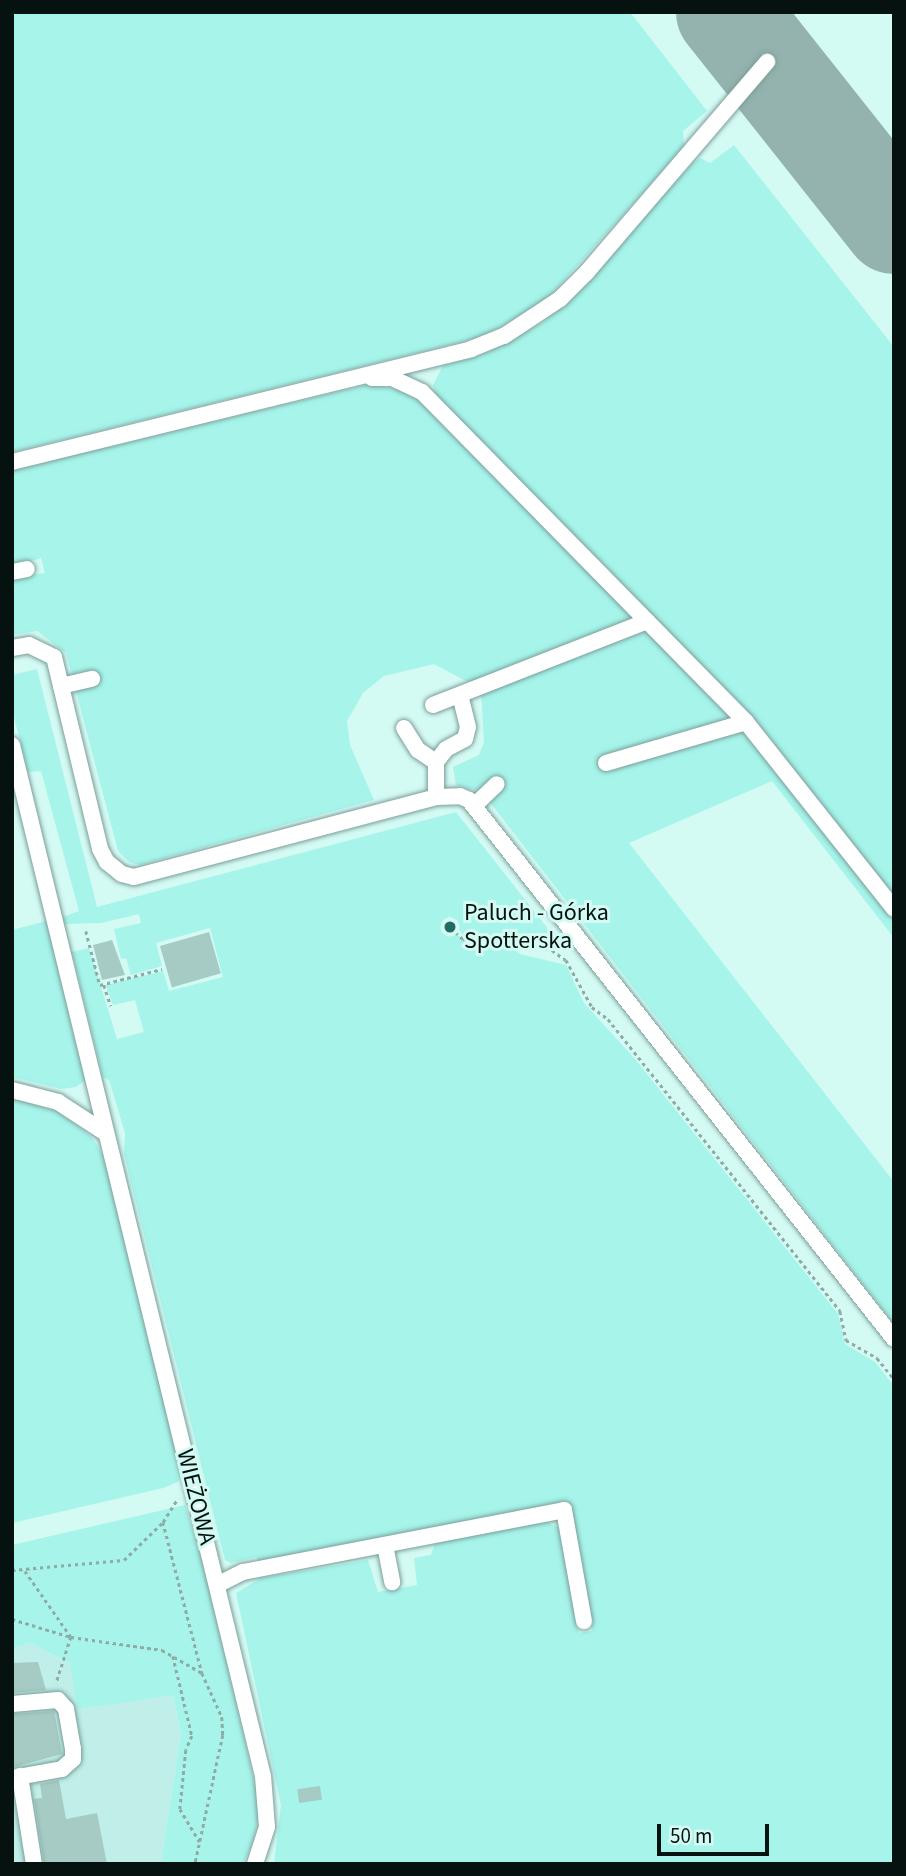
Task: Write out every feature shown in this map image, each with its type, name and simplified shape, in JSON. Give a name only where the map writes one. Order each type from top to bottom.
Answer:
[{"type":"lane","points":[[12,462],[471,349],[504,336],[552,305],[587,272],[767,62]]},
{"type":"lane","points":[[352,378],[392,378],[422,392],[746,722],[894,909]]},
{"type":"lane","points":[[433,705],[647,621]]},
{"type":"lane","points":[[12,648],[29,645],[48,652],[61,686],[100,849],[107,862],[122,874],[134,877],[436,797],[460,796],[475,805],[894,1339]]},
{"type":"lane","points":[[61,686],[92,679]]},
{"type":"lane","points":[[436,797],[436,762],[446,749],[465,739],[468,727],[460,695]]},
{"type":"lane","points":[[606,763],[746,722]]},
{"type":"lane","points":[[404,728],[418,750],[436,762]]},
{"type":"lane","name":"WIEŻOWA","points":[[12,745],[104,1132],[192,1479],[267,1800],[267,1827],[255,1864]]},
{"type":"lane","points":[[475,805],[497,784]]},
{"type":"lane","points":[[12,1090],[72,1109],[104,1132]]},
{"type":"lane","points":[[217,1586],[243,1572],[564,1510],[583,1621]]},
{"type":"lane","points":[[386,1545],[392,1582]]},
{"type":"lane","points":[[12,1704],[51,1697],[66,1709],[73,1759],[62,1769],[16,1777],[19,1820],[34,1864]]},
{"type":"path","points":[[450,927],[460,937],[479,943],[500,937],[552,950],[566,960],[592,1007],[608,1019],[840,1311],[846,1340],[877,1358],[894,1379]]},
{"type":"path","points":[[86,931],[111,1006]]},
{"type":"path","points":[[104,985],[162,969]]},
{"type":"path","points":[[12,1570],[124,1560],[163,1522],[192,1479]]},
{"type":"path","points":[[163,1522],[202,1673],[222,1717],[223,1735],[195,1864]]},
{"type":"path","points":[[24,1570],[71,1637]]},
{"type":"path","points":[[12,1619],[71,1637],[162,1650],[202,1673]]},
{"type":"path","points":[[51,1697],[71,1637]]},
{"type":"path","points":[[173,1656],[192,1736],[186,1749],[180,1809],[201,1844]]},
{"type":"shaded area","points":[[12,12],[630,12],[707,111],[683,131],[684,147],[547,299],[485,336],[12,452]]},
{"type":"shaded area","points":[[734,145],[894,347],[894,896],[750,714],[435,395],[433,385],[443,366],[482,355],[543,323],[692,164],[700,158],[710,163]]},
{"type":"shaded area","points":[[367,385],[401,390],[420,402],[636,620],[470,683],[434,664],[384,676],[363,693],[347,721],[350,745],[374,800],[140,865],[129,862],[118,851],[66,653],[37,631],[12,635],[12,577],[45,573],[41,558],[12,567],[12,470]]},
{"type":"shaded area","points":[[647,631],[730,713],[725,723],[744,731],[894,919],[894,938],[772,781],[629,843],[894,1182],[894,1324],[482,792],[456,785],[453,767],[479,755],[484,742],[481,691]]},
{"type":"shaded area","points":[[37,669],[97,907],[456,812],[560,944],[506,933],[485,940],[464,937],[450,916],[443,923],[447,930],[477,945],[501,939],[520,954],[566,965],[584,1003],[635,1059],[838,1314],[845,1344],[875,1362],[894,1386],[894,1864],[274,1864],[281,1805],[236,1593],[261,1578],[368,1560],[378,1592],[417,1585],[414,1558],[431,1555],[436,1539],[540,1519],[560,1528],[579,1633],[592,1631],[568,1506],[258,1565],[257,1557],[231,1563],[225,1560],[124,1154],[125,1133],[109,1080],[103,1077],[72,952],[89,948],[117,1039],[144,1032],[135,1000],[113,1005],[106,985],[163,971],[169,991],[223,977],[210,928],[156,943],[162,966],[131,975],[126,958],[121,959],[114,929],[141,923],[139,914],[101,923],[64,924],[63,917],[79,911],[41,771],[28,772],[12,709],[12,675]]},
{"type":"shaded area","points":[[50,920],[88,1078],[76,1087],[61,1089],[12,1077],[12,930]]},
{"type":"shaded area","points":[[12,1098],[59,1112],[92,1137],[110,1167],[182,1473],[178,1482],[163,1488],[12,1523]]},
{"type":"shaded area","points":[[185,1505],[205,1570],[260,1807],[254,1839],[243,1864],[161,1864],[181,1734],[173,1695],[78,1709],[70,1663],[31,1643],[12,1648],[12,1545]]},
{"type":"shaded area","points":[[31,1643],[70,1663],[172,1692],[181,1734],[161,1864],[12,1864],[12,1648]]},
{"type":"building","points":[[209,932],[221,973],[172,987],[160,946]]},
{"type":"building","points":[[112,940],[125,975],[102,980],[93,945]]},
{"type":"building","points":[[38,1662],[46,1690],[12,1693],[12,1663]]},
{"type":"building","points":[[54,1711],[62,1754],[14,1767],[12,1714]]},
{"type":"building","points":[[59,1780],[66,1819],[97,1813],[107,1864],[44,1864],[34,1799],[42,1798],[40,1784]]},
{"type":"building","points":[[320,1786],[322,1800],[299,1803],[297,1789]]},
{"type":"runway","points":[[727,12],[894,223]]},
{"type":"place","name":"Paluch - Górka Spotterska","points":[[450,927]]}]
